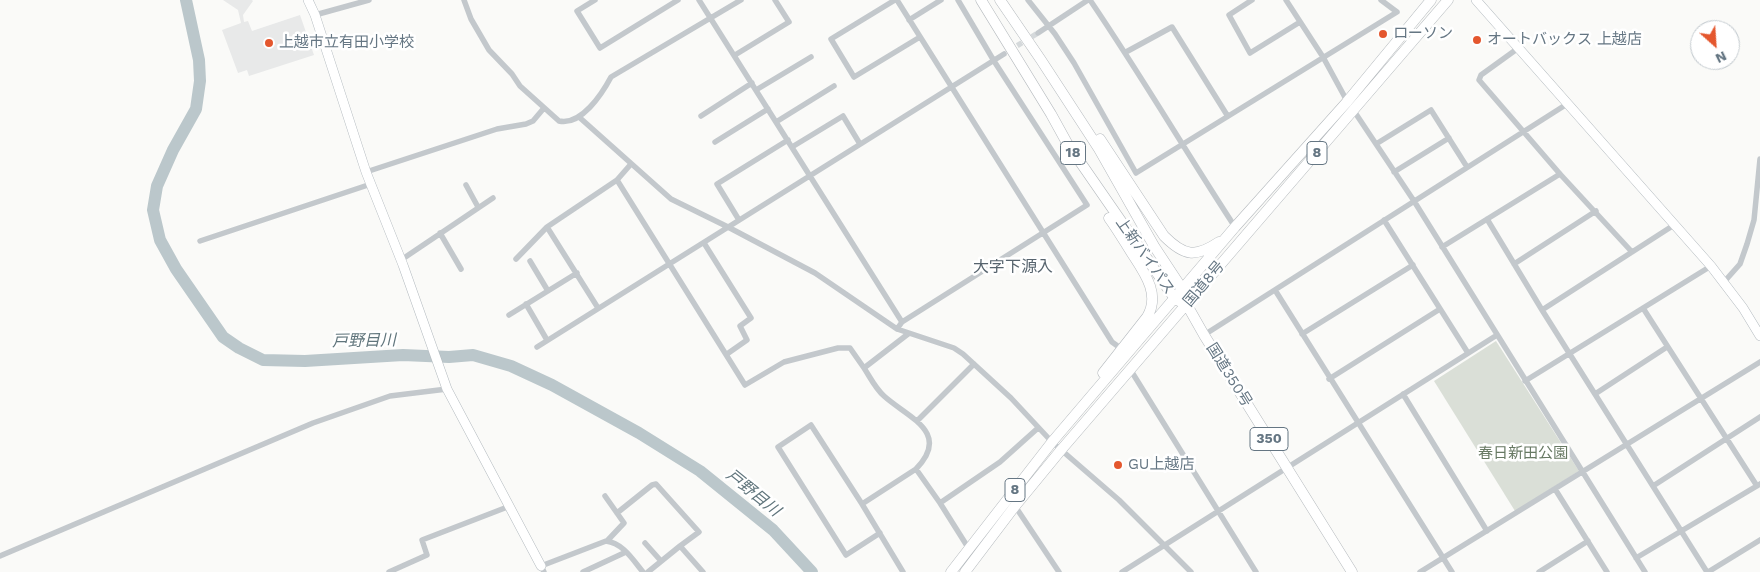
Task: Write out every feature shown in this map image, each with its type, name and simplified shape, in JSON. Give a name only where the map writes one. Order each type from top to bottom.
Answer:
[{"type":"highway","name":"上新バイパス","points":[[981,0],[1051,114],[1066,143],[1175,299],[1186,305]]},
{"type":"highway","name":"上新バイパス","points":[[1000,0],[1099,149],[1154,246],[1183,290],[1186,305]]},
{"type":"highway","name":"国道8号","points":[[1125,351],[1183,290],[1227,237],[1348,101],[1432,0]]},
{"type":"highway","name":"国道8号","points":[[965,572],[1015,506],[1061,450],[1448,0]]},
{"type":"highway","points":[[1041,60],[1106,146],[1164,236],[1174,247],[1191,254],[1200,253],[1227,237]]},
{"type":"highway","points":[[1066,143],[1094,193],[1145,272],[1152,290],[1152,304],[1149,313],[1125,351]]},
{"type":"highway","name":"国道350号","points":[[1186,305],[1352,572]]},
{"type":"highway","name":"8","points":[[951,572],[1052,442],[1080,410],[1097,380],[1125,351]]},
{"type":"street","points":[[308,0],[366,172],[401,260],[447,389],[543,569],[607,541],[624,524],[605,496]]},
{"type":"street","points":[[314,15],[368,0]]},
{"type":"street","points":[[464,0],[471,19],[489,50],[512,74],[520,86],[559,121],[565,122],[579,117],[599,97],[611,77],[741,0]]},
{"type":"street","points":[[595,0],[577,11],[600,48],[678,0]]},
{"type":"street","points":[[699,0],[902,322]]},
{"type":"street","points":[[735,55],[789,22],[775,0]]},
{"type":"street","points":[[920,37],[854,78],[831,39],[896,0],[920,37],[951,87],[1044,232],[1112,342],[1125,351]]},
{"type":"street","points":[[909,20],[941,0]]},
{"type":"street","points":[[898,329],[902,322],[1087,205],[994,61],[958,0]]},
{"type":"street","points":[[1028,0],[1074,63],[1136,173],[1397,12],[1381,0]]},
{"type":"street","points":[[1038,33],[1089,0],[1126,52],[1181,144],[1235,228]]},
{"type":"street","points":[[1252,0],[1229,15],[1250,53],[1300,22]]},
{"type":"street","points":[[1286,0],[1323,57],[1348,101]]},
{"type":"street","points":[[1476,0],[1517,49],[1711,266],[1759,332]]},
{"type":"street","points":[[1126,52],[1172,27],[1227,116]]},
{"type":"street","points":[[1517,49],[1481,75],[1479,80],[1560,174],[1632,252]]},
{"type":"street","points":[[537,347],[1004,54]]},
{"type":"street","points":[[756,90],[811,57]]},
{"type":"street","points":[[701,116],[752,83]]},
{"type":"street","points":[[776,122],[834,86]]},
{"type":"street","points":[[1204,335],[1566,104]]},
{"type":"street","points":[[366,172],[497,128],[533,121],[544,108]]},
{"type":"street","points":[[714,142],[768,109]]},
{"type":"street","points":[[1376,144],[1431,110],[1467,167]]},
{"type":"street","points":[[1354,111],[1414,202],[1645,572]]},
{"type":"street","points":[[792,147],[843,116],[860,144]]},
{"type":"street","points":[[579,117],[671,199],[815,273],[898,329],[908,334],[954,348],[1011,398],[1052,442],[1119,500],[1192,572]]},
{"type":"street","points":[[1394,172],[1449,138]]},
{"type":"street","points":[[739,220],[717,184],[788,140]]},
{"type":"street","points":[[1724,282],[1740,264],[1747,244],[1754,220],[1760,159]]},
{"type":"street","points":[[516,259],[547,227],[617,180],[631,164]]},
{"type":"street","points":[[1442,247],[1560,174]]},
{"type":"street","points":[[617,180],[746,386],[784,362],[838,348],[850,348],[880,392],[925,429],[929,438],[925,457],[916,469],[862,504]]},
{"type":"street","points":[[200,241],[371,184]]},
{"type":"street","points":[[466,185],[478,207]]},
{"type":"street","points":[[401,260],[492,198]]},
{"type":"street","points":[[1514,264],[1596,211]]},
{"type":"street","points":[[1487,219],[1542,310],[1708,572],[1760,540]]},
{"type":"street","points":[[1384,220],[1468,353]]},
{"type":"street","points":[[1542,310],[1674,225]]},
{"type":"street","points":[[547,227],[598,308]]},
{"type":"street","points":[[440,233],[461,269]]},
{"type":"street","points":[[704,243],[752,318],[740,326],[747,340],[727,354]]},
{"type":"street","points":[[530,261],[548,291]]},
{"type":"street","points":[[1302,334],[1413,265]]},
{"type":"street","points":[[1525,381],[1711,266]]},
{"type":"street","points":[[509,315],[576,273]]},
{"type":"street","points":[[1275,290],[1452,572]]},
{"type":"street","points":[[526,304],[547,340]]},
{"type":"street","points":[[1636,558],[1758,485],[1700,399],[1643,308]]},
{"type":"street","points":[[1330,379],[1440,309]]},
{"type":"street","points":[[864,368],[908,334]]},
{"type":"street","points":[[1122,572],[1497,335]]},
{"type":"street","points":[[1595,394],[1667,347]]},
{"type":"street","points":[[1420,572],[1760,362]]},
{"type":"street","points":[[917,421],[974,364]]},
{"type":"street","points":[[1130,369],[1256,572]]},
{"type":"street","points":[[0,556],[313,423],[390,396],[447,389]]},
{"type":"street","points":[[1403,394],[1487,530]]},
{"type":"street","points":[[1653,486],[1760,417]]},
{"type":"street","points":[[880,533],[846,555],[778,447],[811,425],[862,504],[880,533],[903,572]]},
{"type":"street","points":[[940,503],[1000,462],[1038,428]]},
{"type":"street","points":[[916,469],[969,549]]},
{"type":"street","points":[[617,513],[652,485],[656,484],[699,532],[648,572]]},
{"type":"street","points":[[1555,488],[1607,572]]},
{"type":"street","points":[[389,572],[427,556],[422,540],[510,506]]},
{"type":"street","points":[[1015,506],[1059,572]]},
{"type":"street","points":[[607,541],[619,545],[643,572]]},
{"type":"street","points":[[1539,572],[1588,541]]},
{"type":"street","points":[[645,543],[661,561]]},
{"type":"street","points":[[680,546],[703,572]]},
{"type":"street","points":[[582,572],[626,552]]},
{"type":"shaded area","name":"上越市立有田小学校","points":[[223,0],[253,1],[243,15],[244,22],[248,21],[252,31],[300,15],[314,55],[249,76],[247,70],[238,73],[222,30],[241,23],[238,10]]},
{"type":"green space","name":"春日新田公園","points":[[1496,341],[1579,471],[1515,511],[1434,381]]},
{"type":"waterway","name":"戸野目川","points":[[186,0],[199,60],[200,81],[196,109],[173,150],[157,186],[153,210],[160,240],[176,269],[223,337],[239,348],[263,360],[305,361],[403,355],[449,357],[473,355],[511,366],[552,385],[639,433],[700,471],[773,530],[812,572]]},
{"type":"tunnel","points":[[1010,50],[1038,33]]},
{"type":"place","name":"ローソン","points":[[1383,34]]},
{"type":"place","name":"オートバックス 上越店","points":[[1477,40]]},
{"type":"place","name":"上越市立有田小学校","points":[[269,43]]},
{"type":"place","name":"GU上越店","points":[[1118,465]]},
{"type":"district","name":"大字下源入","points":[[1013,267]]}]
